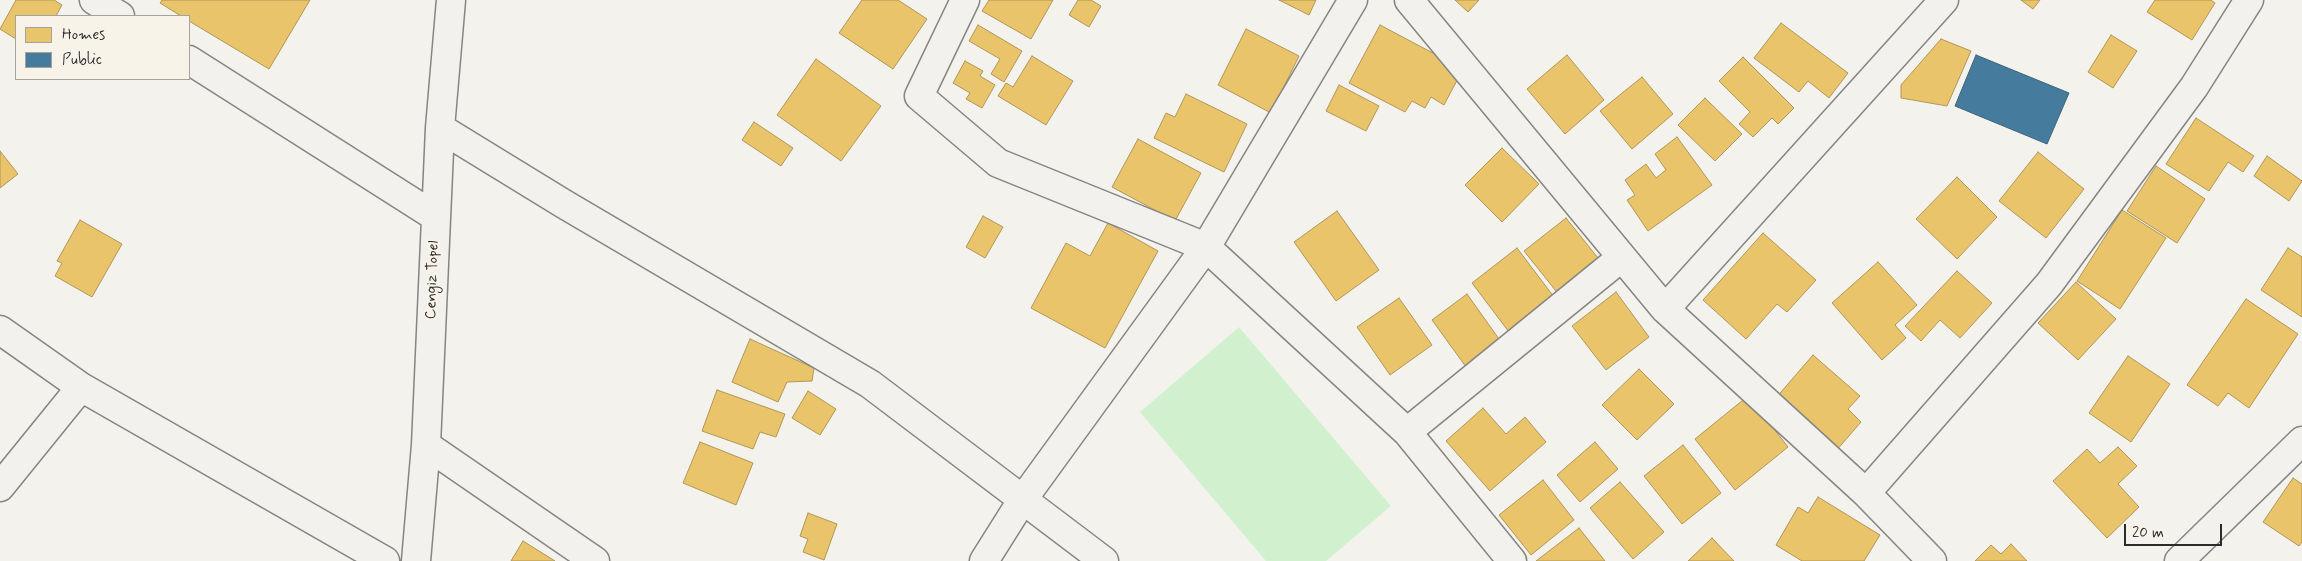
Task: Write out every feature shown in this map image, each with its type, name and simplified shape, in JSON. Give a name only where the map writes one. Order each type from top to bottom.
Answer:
[{"type":"street","points":[[94,0],[118,15]]},
{"type":"street","name":"Cengiz Topel","points":[[416,561],[426,445],[440,128],[451,0]]},
{"type":"street","points":[[965,0],[919,96],[998,163],[1206,247],[1407,432],[1512,561]]},
{"type":"street","points":[[984,561],[1023,499],[1206,247],[1353,0]]},
{"type":"street","points":[[1409,0],[1665,309],[1866,493],[1932,561]]},
{"type":"street","points":[[1665,309],[1944,0]]},
{"type":"street","points":[[1866,493],[2050,284],[2194,87],[2249,0]]},
{"type":"street","points":[[190,61],[436,217]]},
{"type":"street","points":[[440,128],[564,204],[870,384],[1104,561]]},
{"type":"street","points":[[1407,432],[1622,257]]},
{"type":"street","points":[[0,330],[81,387],[385,561]]},
{"type":"street","points":[[0,487],[81,387]]},
{"type":"street","points":[[2179,561],[2302,441]]},
{"type":"street","points":[[426,445],[595,561]]},
{"type":"green space","points":[[1239,327],[1391,506],[1326,561],[1266,561],[1140,412]]},
{"type":"building: Homes","points":[[16,0],[54,0],[62,5],[57,15],[15,15],[15,38],[0,29]]},
{"type":"building: Homes","points":[[162,0],[310,0],[269,69],[190,22],[190,15],[179,15],[160,3]]},
{"type":"building: Homes","points":[[862,0],[898,0],[927,19],[893,69],[839,33]]},
{"type":"building: Homes","points":[[989,0],[1053,0],[1031,39],[982,11]]},
{"type":"building: Homes","points":[[1078,0],[1091,0],[1101,6],[1089,27],[1069,15]]},
{"type":"building: Homes","points":[[1279,0],[1316,0],[1309,15]]},
{"type":"building: Homes","points":[[1455,0],[1479,0],[1468,12]]},
{"type":"building: Homes","points":[[2021,0],[2040,0],[2033,9]]},
{"type":"building: Homes","points":[[2155,0],[2211,0],[2215,3],[2192,40],[2147,12]]},
{"type":"building: Homes","points":[[1781,23],[1848,73],[1829,98],[1808,81],[1799,92],[1754,58]]},
{"type":"building: Homes","points":[[978,25],[1022,51],[1004,82],[991,74],[1000,59],[969,41]]},
{"type":"building: Homes","points":[[1380,25],[1463,69],[1444,105],[1431,97],[1425,108],[1412,101],[1405,112],[1349,83]]},
{"type":"building: Homes","points":[[1246,29],[1299,56],[1271,113],[1218,85]]},
{"type":"building: Homes","points":[[2111,35],[2137,51],[2113,88],[2088,72]]},
{"type":"building: Homes","points":[[1941,39],[1971,51],[1947,106],[1901,98],[1901,85]]},
{"type":"building: Homes","points":[[1567,55],[1604,100],[1565,134],[1527,89]]},
{"type":"building: Homes","points":[[1032,56],[1073,81],[1046,125],[998,96],[1006,83],[1013,87]]},
{"type":"building: Homes","points":[[1743,57],[1794,108],[1778,124],[1772,118],[1753,137],[1739,124],[1750,112],[1719,81]]},
{"type":"building: Homes","points":[[816,59],[881,106],[841,161],[777,115]]},
{"type":"building: Homes","points":[[965,61],[983,71],[980,76],[995,85],[982,108],[966,99],[970,93],[953,83]]},
{"type":"building: Homes","points":[[1642,77],[1673,114],[1632,149],[1600,111]]},
{"type":"building: Homes","points":[[1339,85],[1379,106],[1366,131],[1326,111]]},
{"type":"building: Homes","points":[[1186,94],[1247,124],[1224,172],[1154,138],[1166,113],[1175,117]]},
{"type":"building: Homes","points":[[1705,98],[1742,134],[1715,161],[1678,125]]},
{"type":"building: Homes","points":[[2196,118],[2254,156],[2243,172],[2228,162],[2209,191],[2166,164]]},
{"type":"building: Homes","points":[[754,122],[793,148],[781,166],[742,140]]},
{"type":"building: Homes","points":[[1677,137],[1712,185],[1648,231],[1627,200],[1635,195],[1625,180],[1646,164],[1656,178],[1666,170],[1655,154]]},
{"type":"building: Homes","points":[[1138,139],[1201,173],[1175,221],[1112,187]]},
{"type":"building: Homes","points":[[1502,148],[1539,184],[1502,222],[1465,185]]},
{"type":"building: Homes","points":[[0,151],[18,174],[0,188]]},
{"type":"building: Homes","points":[[2038,152],[2084,189],[2046,238],[1999,201]]},
{"type":"building: Homes","points":[[2267,156],[2302,181],[2289,201],[2254,176]]},
{"type":"building: Homes","points":[[2156,166],[2205,199],[2177,243],[2127,211]]},
{"type":"building: Homes","points":[[1957,177],[1997,217],[1957,259],[1916,219]]},
{"type":"building: Homes","points":[[2122,210],[2166,238],[2120,309],[2077,281]]},
{"type":"building: Homes","points":[[1337,211],[1379,270],[1336,301],[1294,242]]},
{"type":"building: Homes","points":[[983,216],[1003,227],[985,258],[966,247]]},
{"type":"building: Homes","points":[[1566,218],[1602,263],[1560,296],[1524,251]]},
{"type":"building: Homes","points":[[80,220],[122,244],[92,297],[55,276],[62,263],[57,261]]},
{"type":"building: Homes","points":[[1108,223],[1158,251],[1105,348],[1031,308],[1066,243],[1090,256]]},
{"type":"building: Homes","points":[[1763,233],[1816,280],[1787,312],[1777,304],[1746,339],[1703,300]]},
{"type":"building: Homes","points":[[1517,248],[1554,297],[1509,332],[1472,283]]},
{"type":"building: Homes","points":[[2288,248],[2302,257],[2302,317],[2261,290]]},
{"type":"building: Homes","points":[[1878,262],[1917,305],[1895,325],[1906,338],[1882,360],[1832,303]]},
{"type":"building: Homes","points":[[1957,271],[1992,303],[1960,338],[1940,320],[1921,341],[1905,326]]},
{"type":"building: Homes","points":[[2076,282],[2116,319],[2078,360],[2038,323]]},
{"type":"building: Homes","points":[[1616,292],[1649,337],[1606,370],[1572,326]]},
{"type":"building: Homes","points":[[1467,294],[1504,346],[1469,371],[1432,320]]},
{"type":"building: Homes","points":[[1399,298],[1432,345],[1390,375],[1357,327]]},
{"type":"building: Homes","points":[[2246,299],[2298,334],[2249,408],[2228,393],[2218,406],[2187,385]]},
{"type":"building: Homes","points":[[750,339],[814,368],[812,381],[787,382],[778,402],[732,382]]},
{"type":"building: Homes","points":[[1813,355],[1860,396],[1848,409],[1861,422],[1835,452],[1775,399]]},
{"type":"building: Homes","points":[[2128,356],[2170,384],[2131,442],[2089,413]]},
{"type":"building: Homes","points":[[1639,369],[1674,404],[1637,440],[1602,405]]},
{"type":"building: Homes","points":[[717,390],[785,414],[776,437],[760,432],[753,449],[702,431]]},
{"type":"building: Homes","points":[[808,391],[836,409],[820,435],[792,418]]},
{"type":"building: Homes","points":[[1748,396],[1788,447],[1735,490],[1695,439]]},
{"type":"building: Homes","points":[[1483,408],[1506,434],[1525,417],[1546,442],[1490,491],[1446,441]]},
{"type":"building: Homes","points":[[700,442],[753,463],[736,505],[683,483]]},
{"type":"building: Homes","points":[[1595,442],[1618,469],[1580,502],[1557,475]]},
{"type":"building: Homes","points":[[1683,445],[1721,493],[1682,524],[1644,476]]},
{"type":"building: Homes","points":[[2118,447],[2137,466],[2118,484],[2139,507],[2107,538],[2053,481],[2087,449],[2100,463]]},
{"type":"building: Homes","points":[[2293,478],[2302,484],[2302,542],[2299,546],[2263,522]]},
{"type":"building: Homes","points":[[1543,480],[1574,520],[1531,555],[1499,515]]},
{"type":"building: Homes","points":[[1620,482],[1664,532],[1633,559],[1590,508]]},
{"type":"building: Homes","points":[[1818,497],[1880,535],[1864,561],[1802,561],[1776,545],[1798,507],[1808,513]]},
{"type":"building: Homes","points":[[808,513],[837,524],[824,560],[803,552],[808,539],[800,536]]},
{"type":"building: Homes","points":[[1579,528],[1605,561],[1536,561]]},
{"type":"building: Homes","points":[[1712,538],[1734,561],[1688,561]]},
{"type":"building: Homes","points":[[523,541],[555,561],[511,561]]},
{"type":"building: Homes","points":[[2011,544],[2027,561],[1975,561],[1991,545],[2001,554]]},
{"type":"building: Public","points":[[1976,55],[2069,93],[2047,144],[1955,106]]}]
